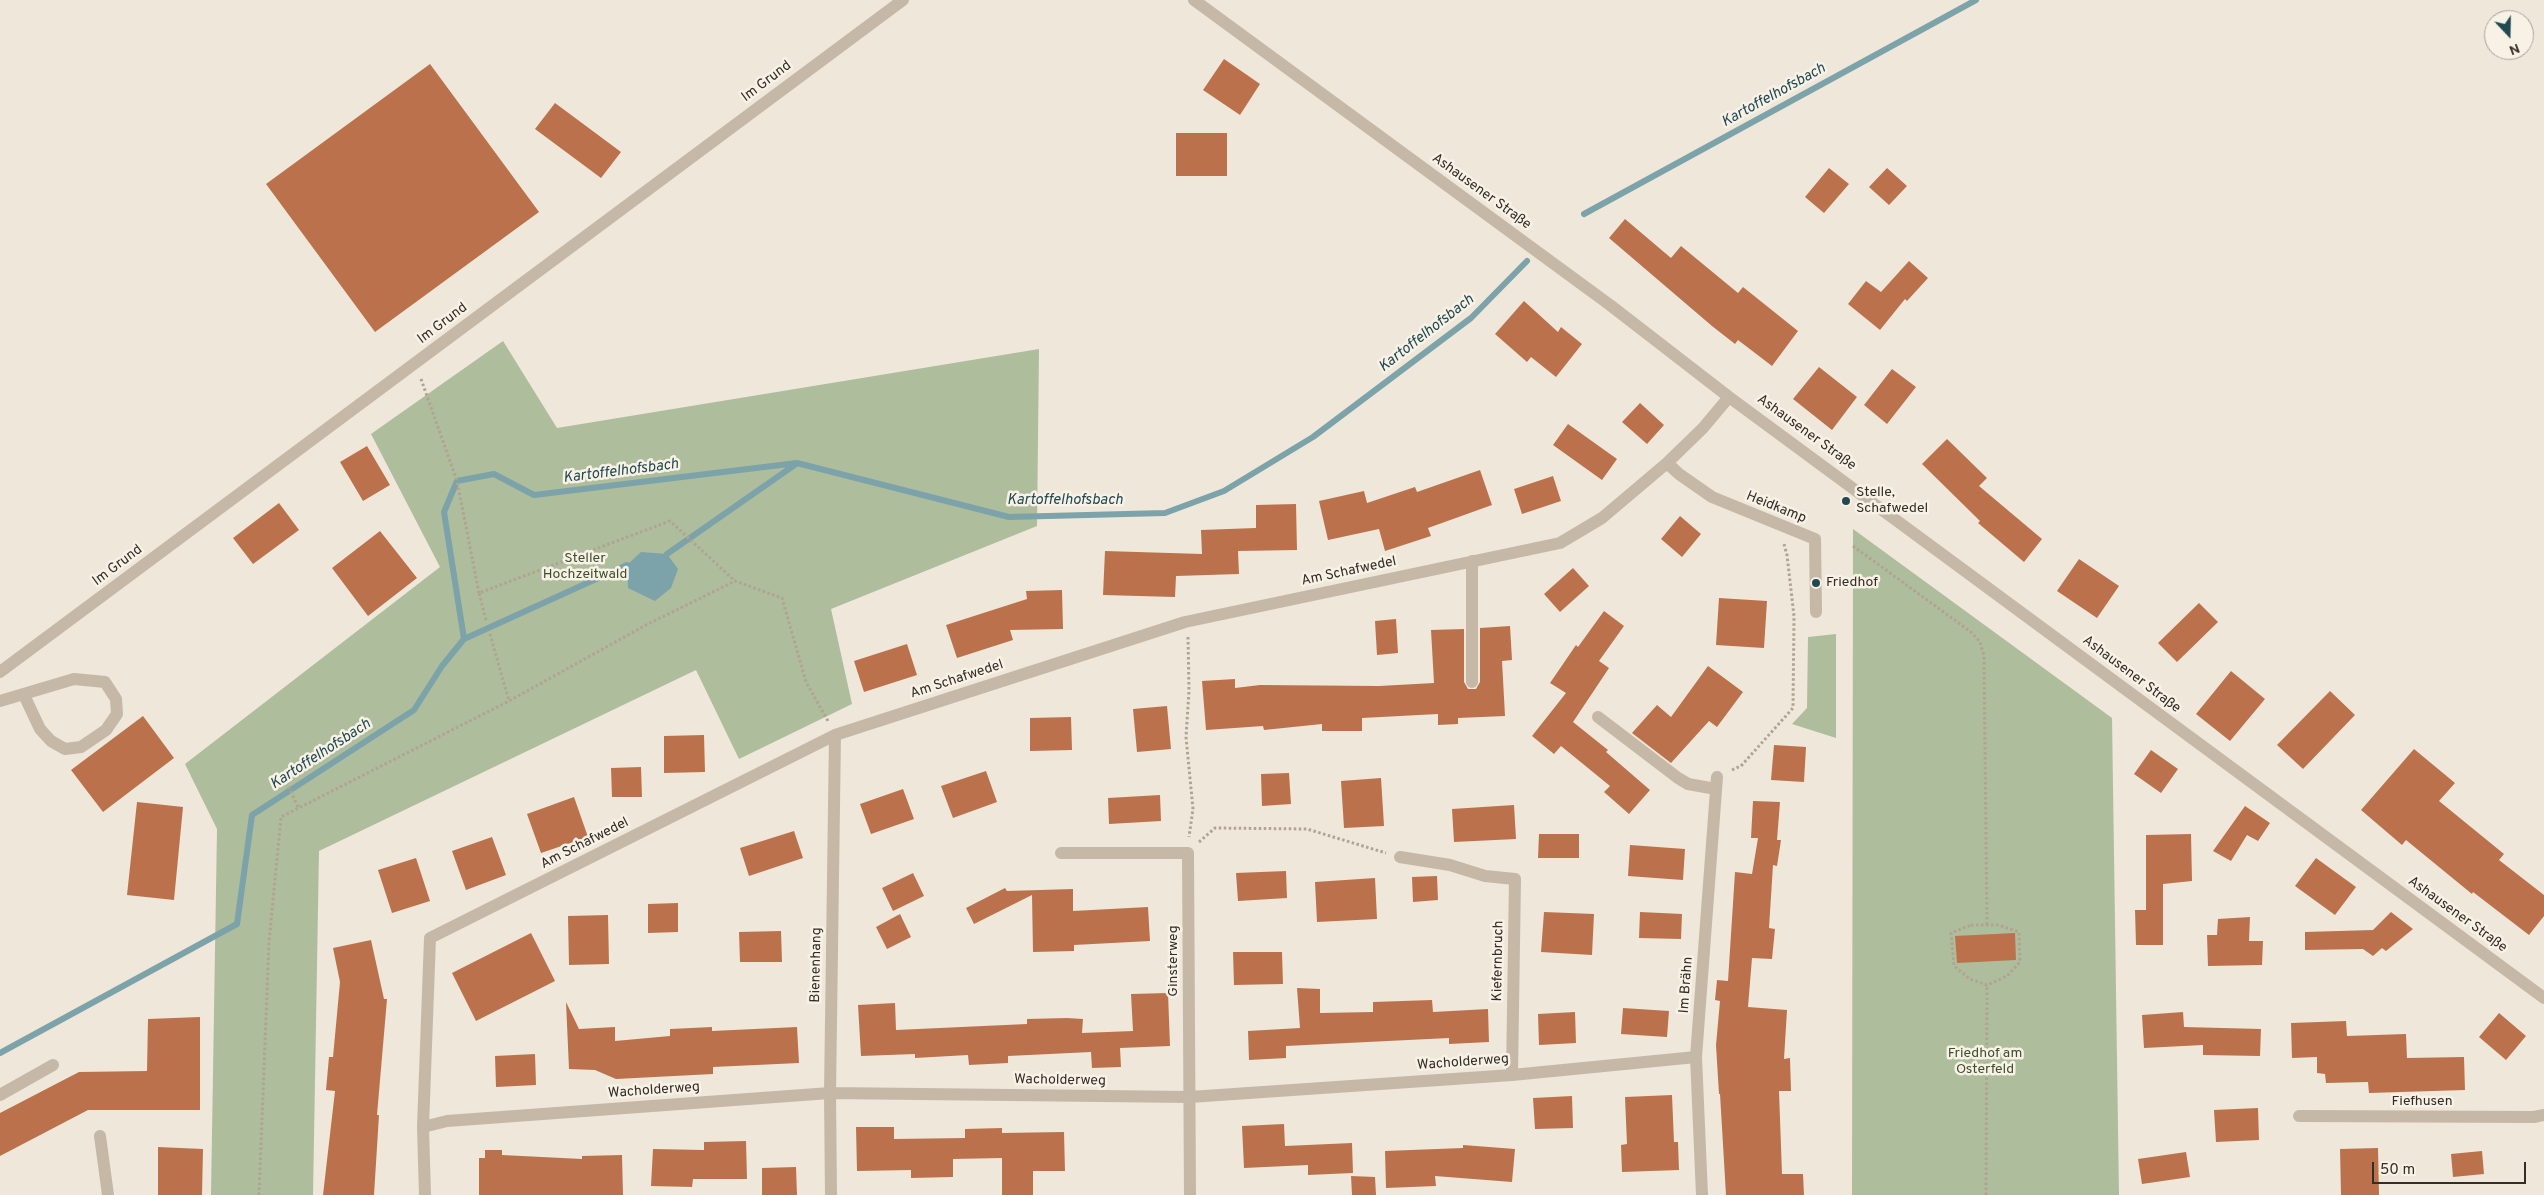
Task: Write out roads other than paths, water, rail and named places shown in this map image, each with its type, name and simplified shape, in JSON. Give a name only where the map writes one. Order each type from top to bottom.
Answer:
[{"type":"street","name":"Im Grund","points":[[0,672],[903,0]]},
{"type":"street","name":"Ashausener Straße","points":[[1194,0],[1610,305],[1729,397],[2544,998]]},
{"type":"street","name":"Am Schafwedel","points":[[425,1195],[423,1127],[430,938],[835,735],[1185,622],[1560,543],[1602,518],[1667,463],[1703,428],[1729,397]]},
{"type":"street","name":"Heidkamp","points":[[1667,463],[1679,474],[1712,497],[1815,539],[1816,612]]},
{"type":"street","points":[[1472,561],[1472,682]]},
{"type":"street","points":[[0,701],[74,680],[105,682],[116,699],[117,714],[106,730],[81,747],[65,749],[51,741],[40,729],[24,695]]},
{"type":"street","name":"Im Brähn","points":[[1598,717],[1688,784],[1717,783],[1696,1057],[1702,1195]]},
{"type":"street","name":"Bienenhang","points":[[831,1195],[830,1093],[835,735]]},
{"type":"street","name":"Ginsterweg","points":[[1061,853],[1188,853],[1190,1195]]},
{"type":"street","name":"Kiefernbruch","points":[[1400,857],[1450,865],[1485,876],[1516,879],[1512,1074]]},
{"type":"street","name":"Wacholderweg","points":[[423,1127],[448,1121],[830,1093],[1190,1097],[1512,1074],[1696,1057]]},
{"type":"street","points":[[0,1095],[53,1065]]},
{"type":"street","name":"Fiefhusen","points":[[2299,1116],[2534,1117],[2544,1115]]},
{"type":"street","points":[[100,1136],[108,1195]]},
{"type":"water","points":[[641,552],[667,554],[678,569],[671,588],[655,601],[628,588],[627,565]]},
{"type":"waterway","name":"Kartoffelhofsbach","points":[[1584,214],[1976,0]]},
{"type":"waterway","name":"Kartoffelhofsbach","points":[[0,1053],[237,924],[252,815],[414,710],[442,666],[464,639],[444,512],[457,481],[494,474],[534,495],[797,463],[1009,517],[1165,513],[1224,491],[1313,437],[1471,318],[1527,261]]},
{"type":"waterway","points":[[667,554],[796,464]]},
{"type":"waterway","points":[[464,639],[627,565]]},
{"type":"place","name":"Stelle, Schafwedel","points":[[1846,501]]},
{"type":"place","name":"Friedhof","points":[[1816,583]]},
{"type":"park label","name":"Steller Hochzeitwald","points":[[585,568]]},
{"type":"park label","name":"Friedhof am Osterfeld","points":[[1985,1062]]}]
